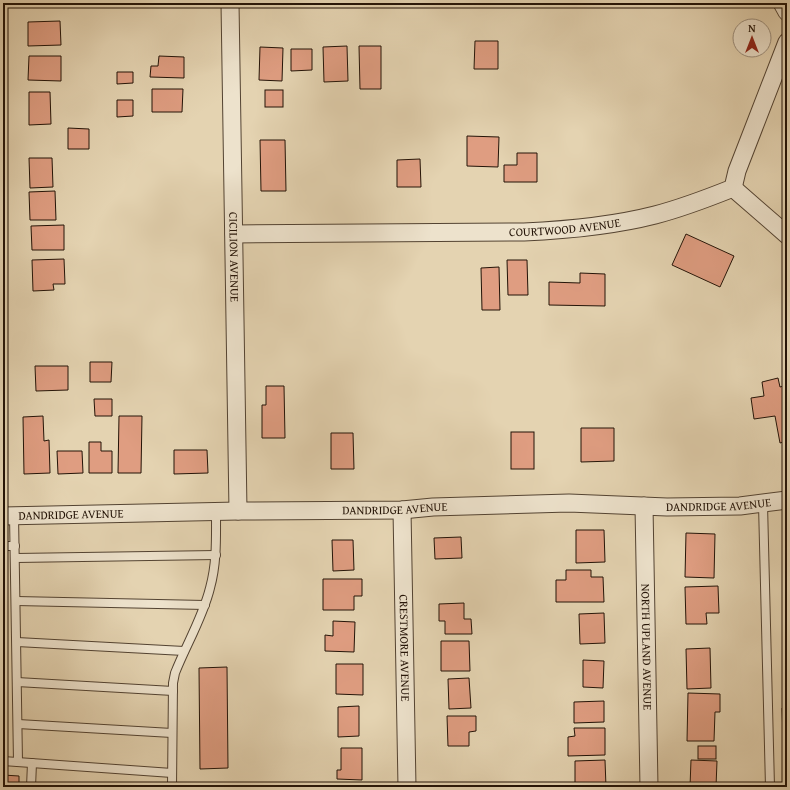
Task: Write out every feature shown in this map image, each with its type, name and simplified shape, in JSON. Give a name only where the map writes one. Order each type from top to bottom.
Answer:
[{"type":"street","name":"CICILION AVENUE","points":[[230,3],[238,511]]},
{"type":"street","points":[[782,3],[787,12]]},
{"type":"street","points":[[787,42],[737,171],[734,188],[787,235]]},
{"type":"street","name":"COURTWOOD AVENUE","points":[[234,234],[524,232],[567,230],[618,223],[655,215],[702,201],[734,188]]},
{"type":"street","name":"DANDRIDGE AVENUE","points":[[9,515],[402,510],[433,507],[569,503],[667,507],[725,506],[763,504],[787,500]]},
{"type":"street","name":"NORTH UPLAND AVENUE","points":[[644,506],[649,787]]},
{"type":"street","name":"CRESTMORE AVENUE","points":[[402,510],[407,787]]},
{"type":"lane","points":[[763,504],[770,787]]},
{"type":"lane","points":[[172,787],[173,691],[175,673],[205,605],[210,589],[216,555],[216,512]]},
{"type":"lane","points":[[9,515],[16,558],[18,762]]},
{"type":"lane","points":[[3,546],[15,546]]},
{"type":"lane","points":[[16,558],[216,555]]},
{"type":"lane","points":[[16,601],[205,605]]},
{"type":"lane","points":[[17,642],[184,651]]},
{"type":"lane","points":[[17,682],[173,691]]},
{"type":"lane","points":[[18,724],[172,733]]},
{"type":"lane","points":[[3,761],[172,772]]},
{"type":"lane","points":[[31,787],[32,763]]},
{"type":"building","points":[[60,21],[61,45],[28,46],[28,22]]},
{"type":"building","points":[[475,41],[498,41],[498,69],[474,69]]},
{"type":"building","points":[[347,46],[348,81],[324,82],[323,47]]},
{"type":"building","points":[[359,46],[381,46],[381,89],[360,89]]},
{"type":"building","points":[[260,47],[283,48],[282,81],[259,80]]},
{"type":"building","points":[[291,49],[312,49],[312,70],[291,71]]},
{"type":"building","points":[[29,56],[61,56],[61,81],[28,80]]},
{"type":"building","points":[[159,56],[184,57],[184,78],[150,77],[151,66],[158,66]]},
{"type":"building","points":[[117,72],[133,72],[133,83],[117,84]]},
{"type":"building","points":[[152,89],[183,89],[182,112],[152,112]]},
{"type":"building","points":[[265,90],[283,90],[283,107],[265,107]]},
{"type":"building","points":[[29,92],[50,92],[51,124],[29,125]]},
{"type":"building","points":[[117,100],[133,100],[133,116],[117,117]]},
{"type":"building","points":[[68,128],[89,129],[89,149],[68,149]]},
{"type":"building","points":[[467,136],[499,137],[498,167],[467,166]]},
{"type":"building","points":[[260,140],[285,140],[286,191],[261,191]]},
{"type":"building","points":[[517,153],[537,153],[537,182],[504,182],[504,165],[517,165]]},
{"type":"building","points":[[29,158],[52,158],[53,187],[30,188]]},
{"type":"building","points":[[420,159],[421,187],[397,187],[397,160]]},
{"type":"building","points":[[55,191],[56,220],[30,220],[29,192]]},
{"type":"building","points":[[64,225],[64,250],[32,250],[31,226]]},
{"type":"building","points":[[686,234],[734,256],[720,287],[672,265]]},
{"type":"building","points":[[64,259],[65,284],[53,284],[54,290],[33,291],[32,260]]},
{"type":"building","points":[[507,260],[527,260],[528,295],[508,295]]},
{"type":"building","points":[[499,267],[500,310],[482,310],[481,268]]},
{"type":"building","points":[[580,273],[605,274],[605,306],[549,305],[549,282],[580,283]]},
{"type":"building","points":[[90,362],[112,362],[111,382],[90,382]]},
{"type":"building","points":[[35,366],[68,366],[68,390],[36,391]]},
{"type":"building","points":[[778,378],[780,387],[787,385],[787,441],[780,443],[775,416],[754,419],[751,398],[764,396],[762,382]]},
{"type":"building","points":[[266,386],[284,386],[285,438],[262,438],[262,405],[266,405]]},
{"type":"building","points":[[94,399],[112,399],[112,416],[95,416]]},
{"type":"building","points":[[43,416],[44,441],[49,440],[50,473],[24,474],[23,417]]},
{"type":"building","points":[[119,416],[142,416],[141,473],[118,473]]},
{"type":"building","points":[[581,428],[614,428],[614,461],[581,462]]},
{"type":"building","points":[[511,432],[534,432],[534,469],[511,469]]},
{"type":"building","points":[[331,433],[353,433],[354,469],[331,469]]},
{"type":"building","points":[[89,442],[101,442],[101,451],[112,451],[112,473],[89,473]]},
{"type":"building","points":[[174,450],[207,450],[208,473],[174,474]]},
{"type":"building","points":[[57,451],[82,451],[83,473],[58,474]]},
{"type":"building","points":[[576,530],[604,530],[605,562],[576,563]]},
{"type":"building","points":[[686,533],[715,534],[714,578],[685,577]]},
{"type":"building","points":[[461,537],[462,558],[435,559],[434,538]]},
{"type":"building","points":[[332,540],[353,540],[354,570],[333,571]]},
{"type":"building","points":[[566,570],[591,570],[591,577],[603,577],[604,602],[556,602],[556,580],[566,580]]},
{"type":"building","points":[[323,579],[362,579],[362,596],[354,596],[354,610],[323,610]]},
{"type":"building","points":[[718,586],[719,613],[706,613],[707,624],[686,624],[685,587]]},
{"type":"building","points":[[464,603],[464,619],[471,619],[472,634],[445,634],[445,621],[439,621],[439,604]]},
{"type":"building","points":[[604,613],[605,643],[580,644],[579,614]]},
{"type":"building","points":[[333,621],[355,622],[354,652],[325,651],[325,635],[333,636]]},
{"type":"building","points":[[441,641],[469,641],[470,671],[441,671]]},
{"type":"building","points":[[710,648],[711,688],[687,689],[686,649]]},
{"type":"building","points":[[583,660],[604,661],[603,688],[583,687]]},
{"type":"building","points":[[336,664],[363,664],[363,695],[336,694]]},
{"type":"building","points":[[227,667],[228,768],[200,769],[199,668]]},
{"type":"building","points":[[469,678],[471,708],[449,709],[448,679]]},
{"type":"building","points":[[688,693],[720,694],[720,712],[715,712],[714,741],[687,741]]},
{"type":"building","points":[[604,701],[604,722],[574,723],[574,702]]},
{"type":"building","points":[[359,706],[359,736],[338,737],[338,707]]},
{"type":"building","points":[[782,708],[787,708],[787,736],[783,736]]},
{"type":"building","points":[[447,716],[476,716],[476,731],[469,732],[469,746],[448,746]]},
{"type":"building","points":[[574,728],[605,728],[605,755],[568,756],[568,737],[575,736]]},
{"type":"building","points":[[698,746],[716,746],[716,759],[698,759]]},
{"type":"building","points":[[341,748],[362,748],[362,780],[337,779],[337,770],[341,770]]},
{"type":"building","points":[[605,760],[606,787],[575,787],[575,761]]},
{"type":"building","points":[[691,760],[717,761],[716,787],[690,787]]},
{"type":"building","points":[[3,775],[19,776],[19,787],[3,787]]}]
